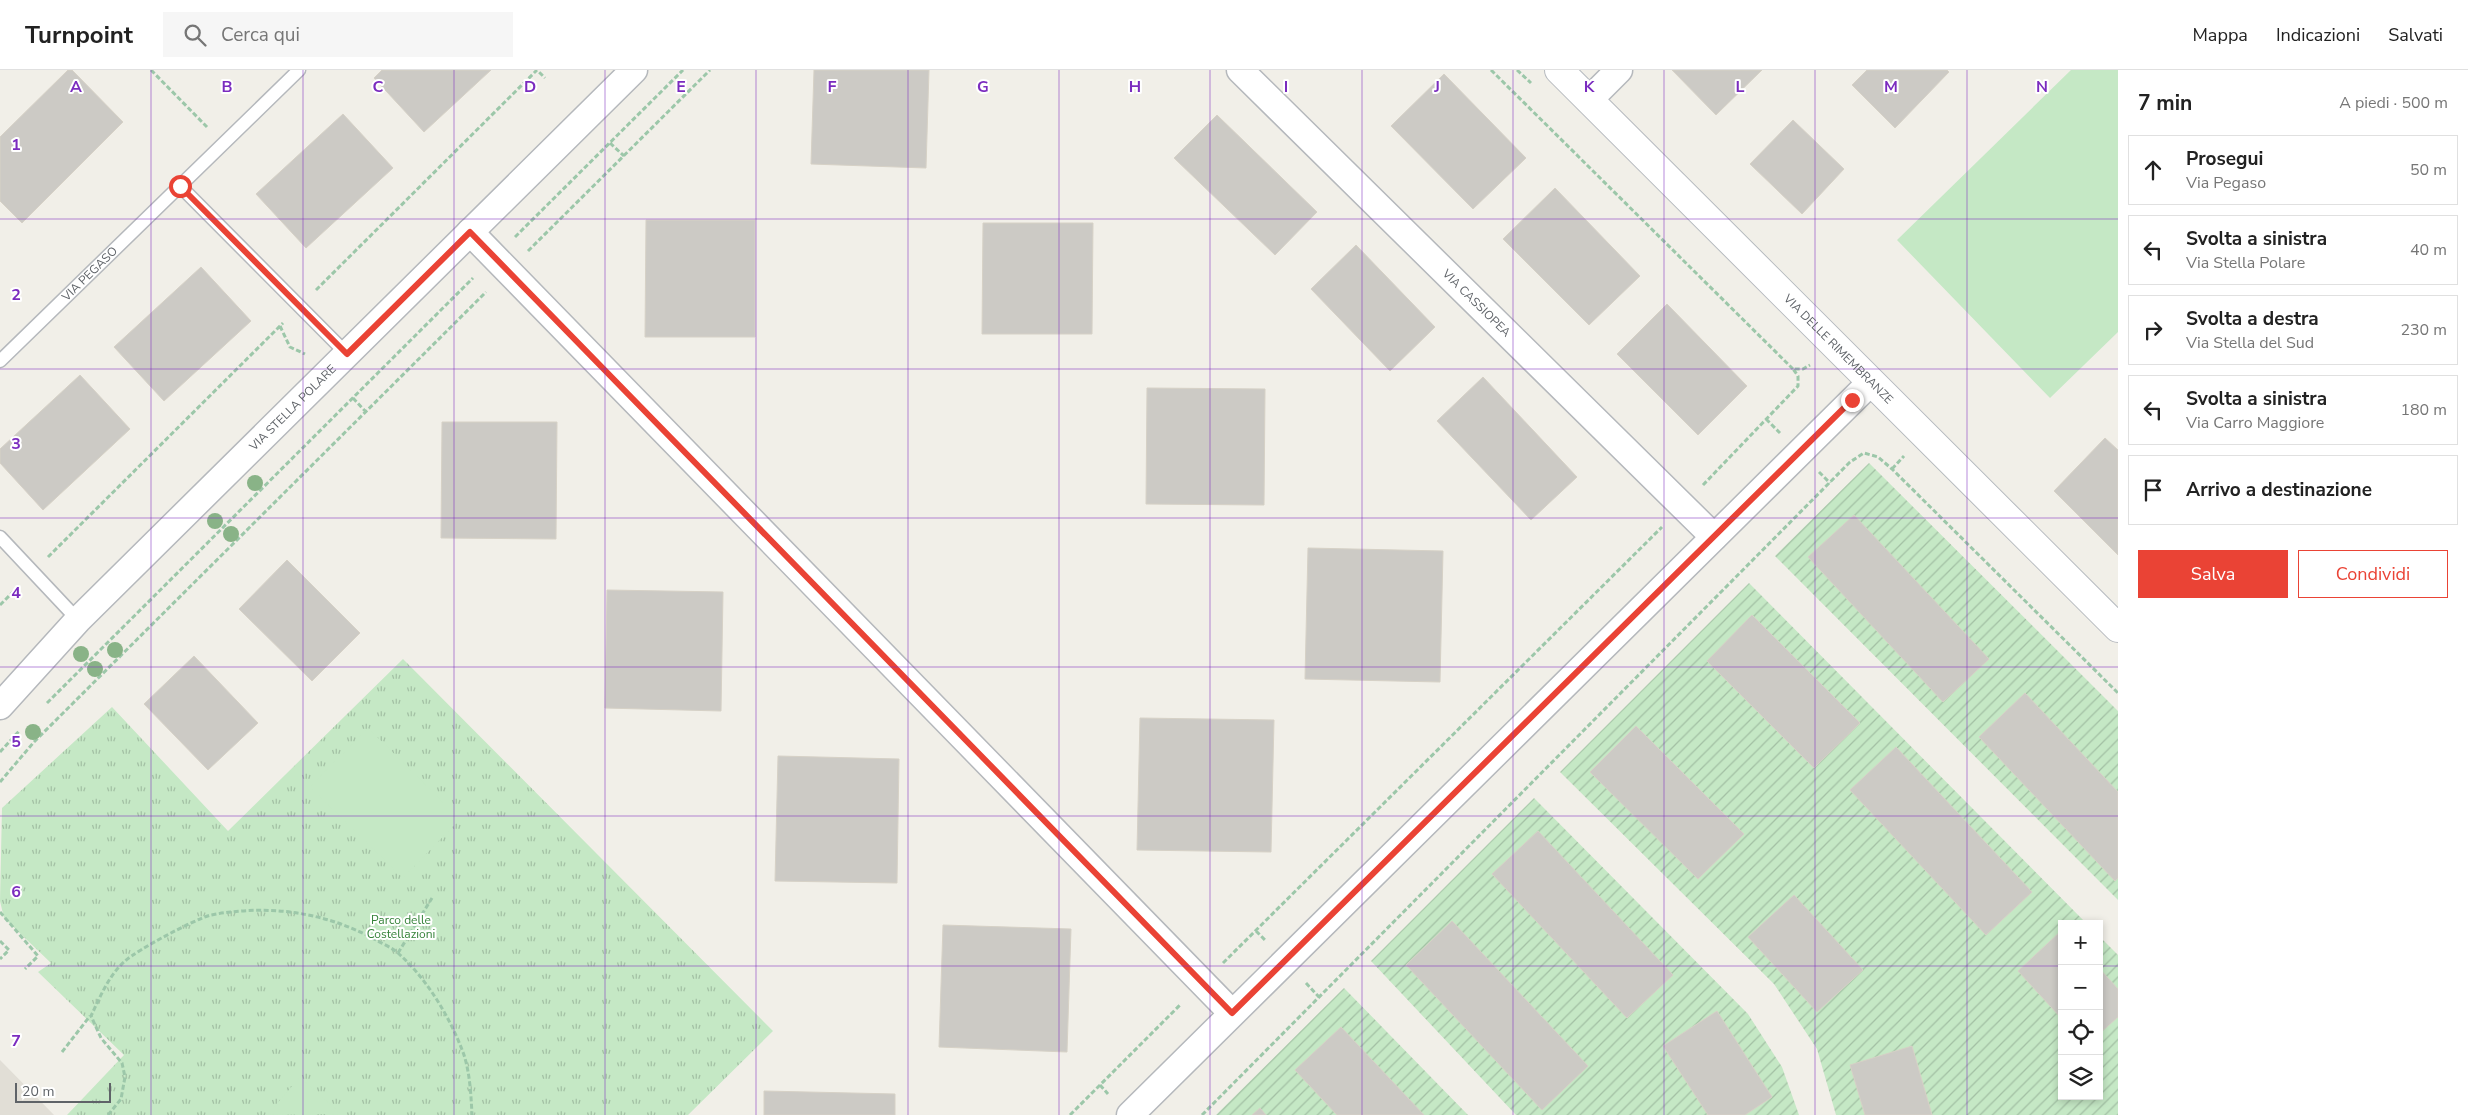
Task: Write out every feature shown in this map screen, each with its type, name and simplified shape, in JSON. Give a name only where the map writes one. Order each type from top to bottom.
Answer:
[{"type":"street","name":"VIA STELLA POLARE","points":[[0,706],[78,620],[634,70]]},
{"type":"street","name":"VIA CASSIOPEA","points":[[1240,70],[1714,537]]},
{"type":"street","name":"VIA DELLE RIMEMBRANZE","points":[[1559,70],[2118,628]]},
{"type":"street","points":[[1589,100],[1619,70]]},
{"type":"street","points":[[470,232],[1232,1013]]},
{"type":"street","points":[[1130,1115],[1871,382]]},
{"type":"street","name":"VIA STELLA POLARE","points":[[0,686],[78,620]]},
{"type":"lane","name":"VIA PEGASO","points":[[0,361],[299,70]]},
{"type":"lane","points":[[180,186],[347,354]]},
{"type":"lane","points":[[0,537],[78,620]]},
{"type":"path","points":[[151,70],[224,143]]},
{"type":"path","points":[[0,605],[537,70],[545,78]]},
{"type":"path","points":[[0,782],[34,742],[366,412],[610,142],[682,70]]},
{"type":"path","points":[[46,704],[352,398],[624,156],[710,70]]},
{"type":"path","points":[[1070,1115],[1683,507],[1798,386],[1798,376],[1793,369],[1491,70]]},
{"type":"path","points":[[605,137],[624,156]]},
{"type":"path","points":[[280,326],[290,347],[312,357]]},
{"type":"path","points":[[1793,369],[1803,369],[1813,364],[1832,344]]},
{"type":"path","points":[[347,392],[366,412]]},
{"type":"path","points":[[1202,1115],[1850,462],[1864,454],[1878,457],[1892,469],[2118,693]]},
{"type":"path","points":[[0,752],[24,724]]},
{"type":"path","points":[[398,953],[432,898]]},
{"type":"path","points":[[62,1052],[91,1016],[106,985],[124,962],[164,937],[210,916],[265,910],[318,916],[360,931],[398,953],[425,983],[452,1029],[464,1056],[471,1090],[472,1115]]},
{"type":"path","points":[[0,912],[38,956],[24,969]]},
{"type":"path","points":[[0,941],[9,950],[0,959]]},
{"type":"path","points":[[91,1016],[102,1038],[122,1063],[125,1077],[121,1099],[108,1115]]},
{"type":"shaded area","points":[[0,1060],[54,1115],[0,1115]]},
{"type":"green space","points":[[2071,70],[2118,70],[2118,332],[2050,398],[1897,240]]},
{"type":"green space","points":[[1869,463],[2118,711],[2118,900],[1775,556]]},
{"type":"green space","points":[[1749,583],[2083,920],[2058,920],[2058,1100],[2103,1100],[2103,940],[2118,955],[2118,1115],[1836,1115],[1817,1049],[1774,984],[1560,772]]},
{"type":"green space","name":"Parco delle Costellazioni","points":[[403,659],[773,1031],[688,1115],[67,1115],[124,1055],[38,972],[51,963],[4,918],[0,901],[2,808],[112,707],[228,831]]},
{"type":"green space","points":[[368,728],[460,819],[403,878],[310,787]]},
{"type":"green space","points":[[1534,798],[1748,1014],[1782,1067],[1799,1115],[1516,1115],[1371,961]]},
{"type":"green space","points":[[1344,988],[1468,1115],[1216,1115]]},
{"type":"green space","points":[[300,1077],[341,1114],[267,1115]]},
{"type":"building","points":[[68,70],[72,70],[123,122],[22,223],[0,201],[0,137]]},
{"type":"building","points":[[382,70],[491,70],[424,132],[374,78]]},
{"type":"building","points":[[814,70],[929,70],[926,168],[811,164]]},
{"type":"building","points":[[1672,70],[1762,70],[1716,115]]},
{"type":"building","points":[[1867,70],[1947,70],[1949,72],[1895,128],[1852,85]]},
{"type":"building","points":[[1444,74],[1526,158],[1473,209],[1391,126]]},
{"type":"building","points":[[343,114],[393,168],[306,248],[256,194]]},
{"type":"building","points":[[1217,115],[1317,212],[1275,255],[1174,158]]},
{"type":"building","points":[[1793,120],[1844,169],[1802,214],[1750,164]]},
{"type":"building","points":[[1555,188],[1640,276],[1589,325],[1503,239]]},
{"type":"building","points":[[646,220],[755,220],[755,337],[645,337]]},
{"type":"building","points":[[983,223],[1093,223],[1092,334],[982,334]]},
{"type":"building","points":[[1356,245],[1435,327],[1390,371],[1311,289]]},
{"type":"building","points":[[201,267],[251,321],[164,401],[114,347]]},
{"type":"building","points":[[1667,304],[1747,386],[1698,435],[1617,354]]},
{"type":"building","points":[[80,375],[130,429],[43,510],[0,463],[0,449]]},
{"type":"building","points":[[1483,377],[1577,477],[1531,520],[1437,421]]},
{"type":"building","points":[[1147,388],[1265,389],[1264,505],[1146,504]]},
{"type":"building","points":[[442,422],[557,422],[556,539],[441,538]]},
{"type":"building","points":[[2105,438],[2118,450],[2118,555],[2054,491]]},
{"type":"building","points":[[1854,515],[1989,659],[1943,702],[1808,557]]},
{"type":"building","points":[[1308,548],[1443,551],[1440,682],[1305,679]]},
{"type":"building","points":[[287,560],[360,633],[312,681],[239,609]]},
{"type":"building","points":[[607,590],[723,592],[721,711],[605,708]]},
{"type":"building","points":[[1752,615],[1860,723],[1814,768],[1707,661]]},
{"type":"building","points":[[194,656],[258,723],[208,770],[144,704]]},
{"type":"building","points":[[2025,693],[2118,792],[2118,878],[2115,881],[1979,737]]},
{"type":"building","points":[[1140,718],[1274,720],[1271,852],[1137,850]]},
{"type":"building","points":[[1636,726],[1744,834],[1698,879],[1590,772]]},
{"type":"building","points":[[1896,747],[2032,892],[1986,935],[1850,790]]},
{"type":"building","points":[[778,756],[899,759],[897,883],[775,881]]},
{"type":"building","points":[[1538,831],[1673,975],[1627,1018],[1492,874]]},
{"type":"building","points":[[1794,895],[1863,970],[1817,1012],[1748,937]]},
{"type":"building","points":[[1452,921],[1588,1066],[1542,1110],[1406,965]]},
{"type":"building","points":[[943,925],[1071,929],[1067,1052],[939,1047]]},
{"type":"building","points":[[2058,934],[2058,1015],[2018,971]]},
{"type":"building","points":[[2103,972],[2118,989],[2118,1017],[2103,1030]]},
{"type":"building","points":[[1717,1011],[1772,1097],[1745,1115],[1708,1115],[1663,1046]]},
{"type":"building","points":[[1341,1027],[1424,1115],[1337,1115],[1295,1070]]},
{"type":"building","points":[[1912,1046],[1932,1115],[1865,1115],[1850,1065]]},
{"type":"building","points":[[764,1091],[895,1094],[895,1115],[764,1115]]},
{"type":"building","points":[[1260,1108],[1266,1115],[1252,1115]]},
{"type":"route","points":[[180,186],[347,354],[470,232],[1232,1013],[1852,400]]}]
